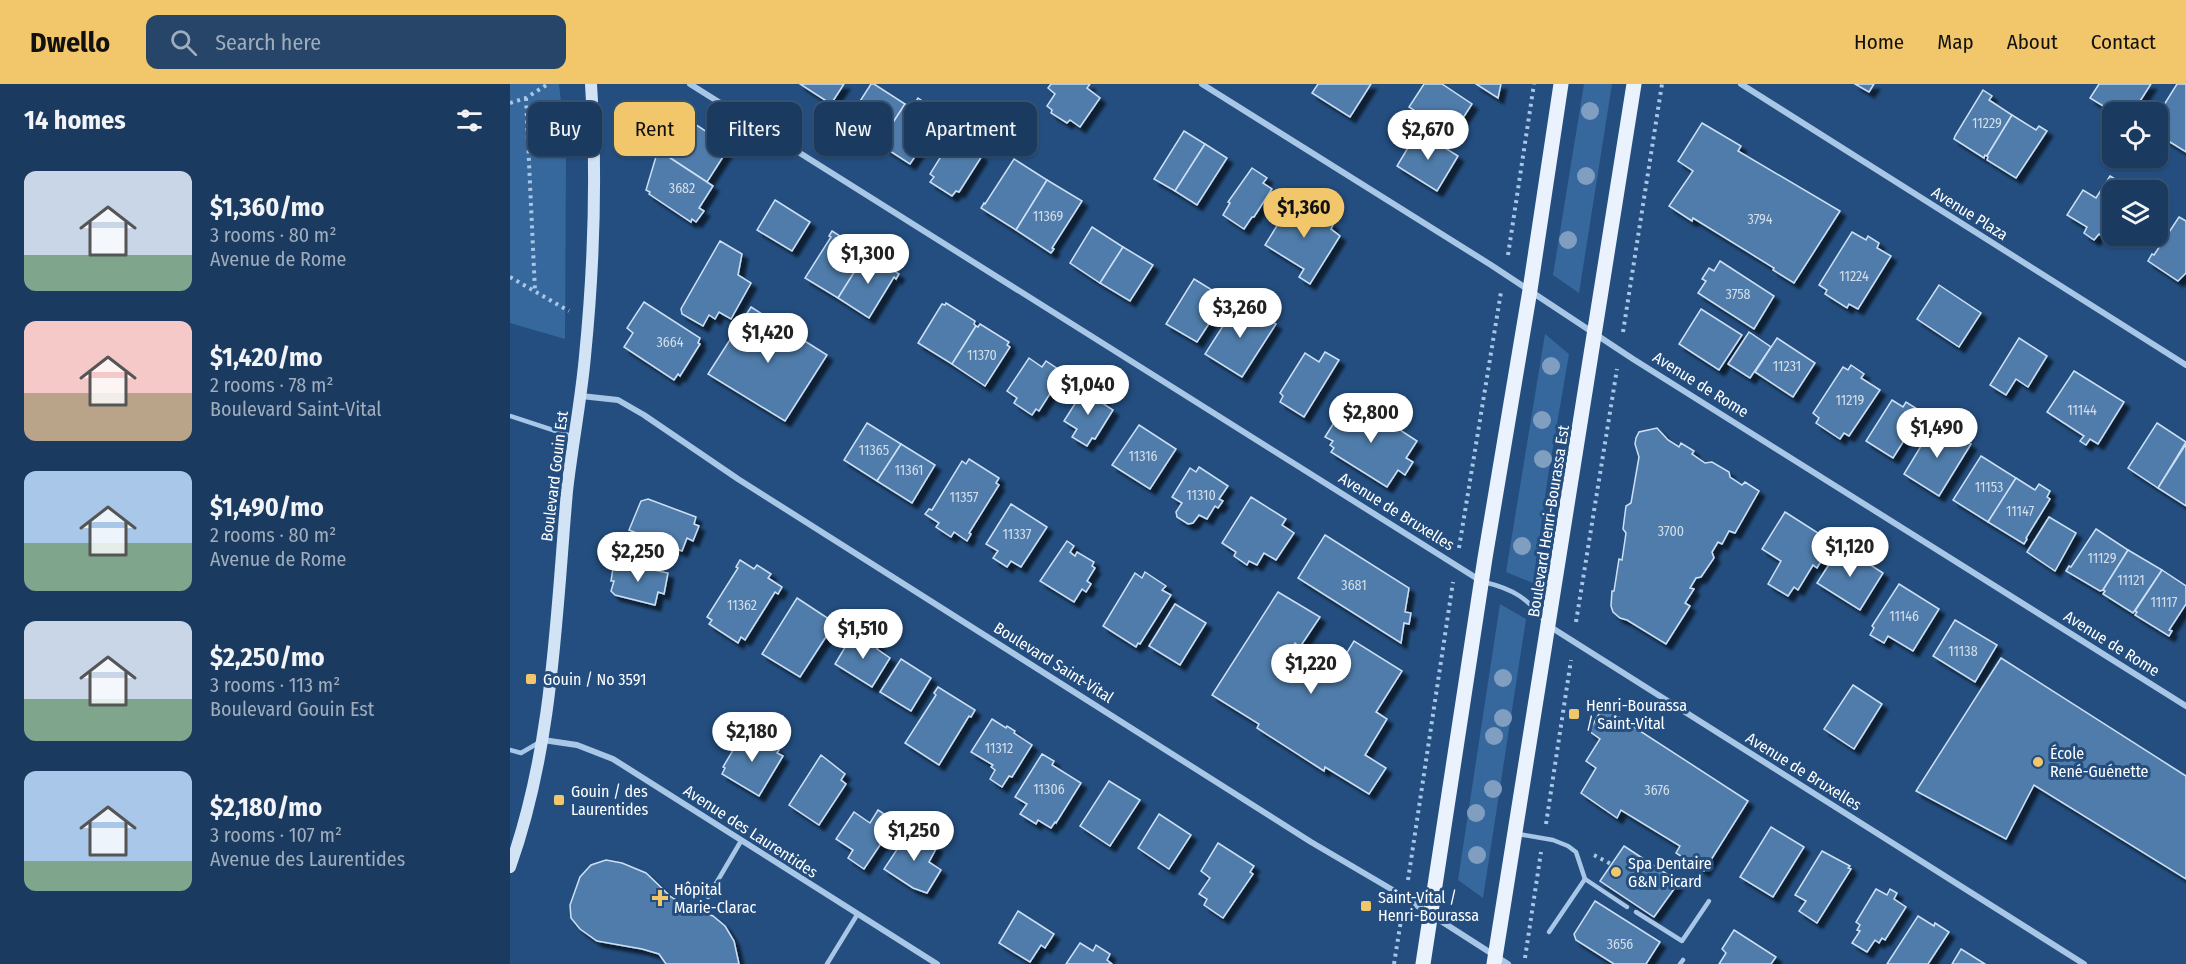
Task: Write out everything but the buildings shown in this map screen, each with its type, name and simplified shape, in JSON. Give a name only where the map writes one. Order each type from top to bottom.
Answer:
[{"type":"main road","points":[[1423,964],[1481,581],[1530,290],[1561,84]]},
{"type":"main road","name":"Boulevard Henri-Bourassa Est","points":[[1499,961],[1515,834],[1634,84]]},
{"type":"street","name":"Boulevard Gouin Est","points":[[510,867],[531,796],[543,740],[574,437],[581,396],[594,235],[595,149],[591,84]]},
{"type":"street","name":"Avenue de Bruxelles","points":[[690,84],[1481,581]]},
{"type":"street","name":"Avenue de Rome","points":[[1202,84],[2186,706]]},
{"type":"street","name":"Avenue Plaza","points":[[1741,84],[2186,365]]},
{"type":"street","name":"Boulevard Saint-Vital","points":[[581,396],[618,400],[645,415],[738,479],[1311,842],[1431,915],[1499,961]]},
{"type":"street","name":"Avenue de Bruxelles","points":[[1549,626],[2084,964]]},
{"type":"street","name":"Avenue des Laurentides","points":[[543,740],[577,745],[613,759],[937,964]]},
{"type":"lane","points":[[510,416],[574,437]]},
{"type":"lane","name":"Avenue de Bruxelles","points":[[1481,581],[1505,587],[1532,603],[1549,626]]},
{"type":"lane","points":[[510,750],[521,753],[543,740]]},
{"type":"lane","points":[[1515,834],[1553,840],[1568,846],[1576,852],[1585,879],[1628,907]]},
{"type":"lane","points":[[708,897],[741,841]]},
{"type":"lane","points":[[1549,932],[1585,879]]},
{"type":"lane","points":[[1636,912],[1682,941],[1709,901]]},
{"type":"lane","points":[[827,964],[857,915]]},
{"type":"path","points":[[510,103],[526,98],[549,84]]},
{"type":"path","points":[[1509,246],[1534,84]]},
{"type":"path","points":[[1625,318],[1662,84]]},
{"type":"path","points":[[526,98],[534,291]]},
{"type":"path","points":[[510,277],[588,321]]},
{"type":"path","points":[[1463,524],[1498,309]]},
{"type":"path","points":[[1577,616],[1612,395]]},
{"type":"path","points":[[1416,833],[1453,584]]},
{"type":"path","points":[[1547,815],[1570,671]]},
{"type":"path","points":[[1524,964],[1539,864]]},
{"type":"path","points":[[1394,964],[1399,934]]},
{"type":"shaded area","points":[[510,84],[559,84],[561,102],[528,102],[528,156],[566,156],[565,339],[510,323]]},
{"type":"shaded area","points":[[1584,84],[1612,84],[1579,293],[1553,275]]},
{"type":"shaded area","points":[[1545,334],[1569,354],[1533,583],[1506,572]]},
{"type":"shaded area","points":[[1500,604],[1526,619],[1483,898],[1458,880]]},
{"type":"place","name":"Gouin / No 3591","points":[[531,679]]},
{"type":"place","name":"Henri-Bourassa / Saint-Vital","points":[[1574,714]]},
{"type":"place","name":"École René-Guénette","points":[[2038,762]]},
{"type":"place","name":"Gouin / des Laurentides","points":[[559,800]]},
{"type":"place","name":"Spa Dentaire G&N Picard","points":[[1616,872]]},
{"type":"place","name":"Hôpital Marie-Clarac","points":[[660,898]]},
{"type":"place","name":"Saint-Vital / Henri-Bourassa","points":[[1366,906]]}]
